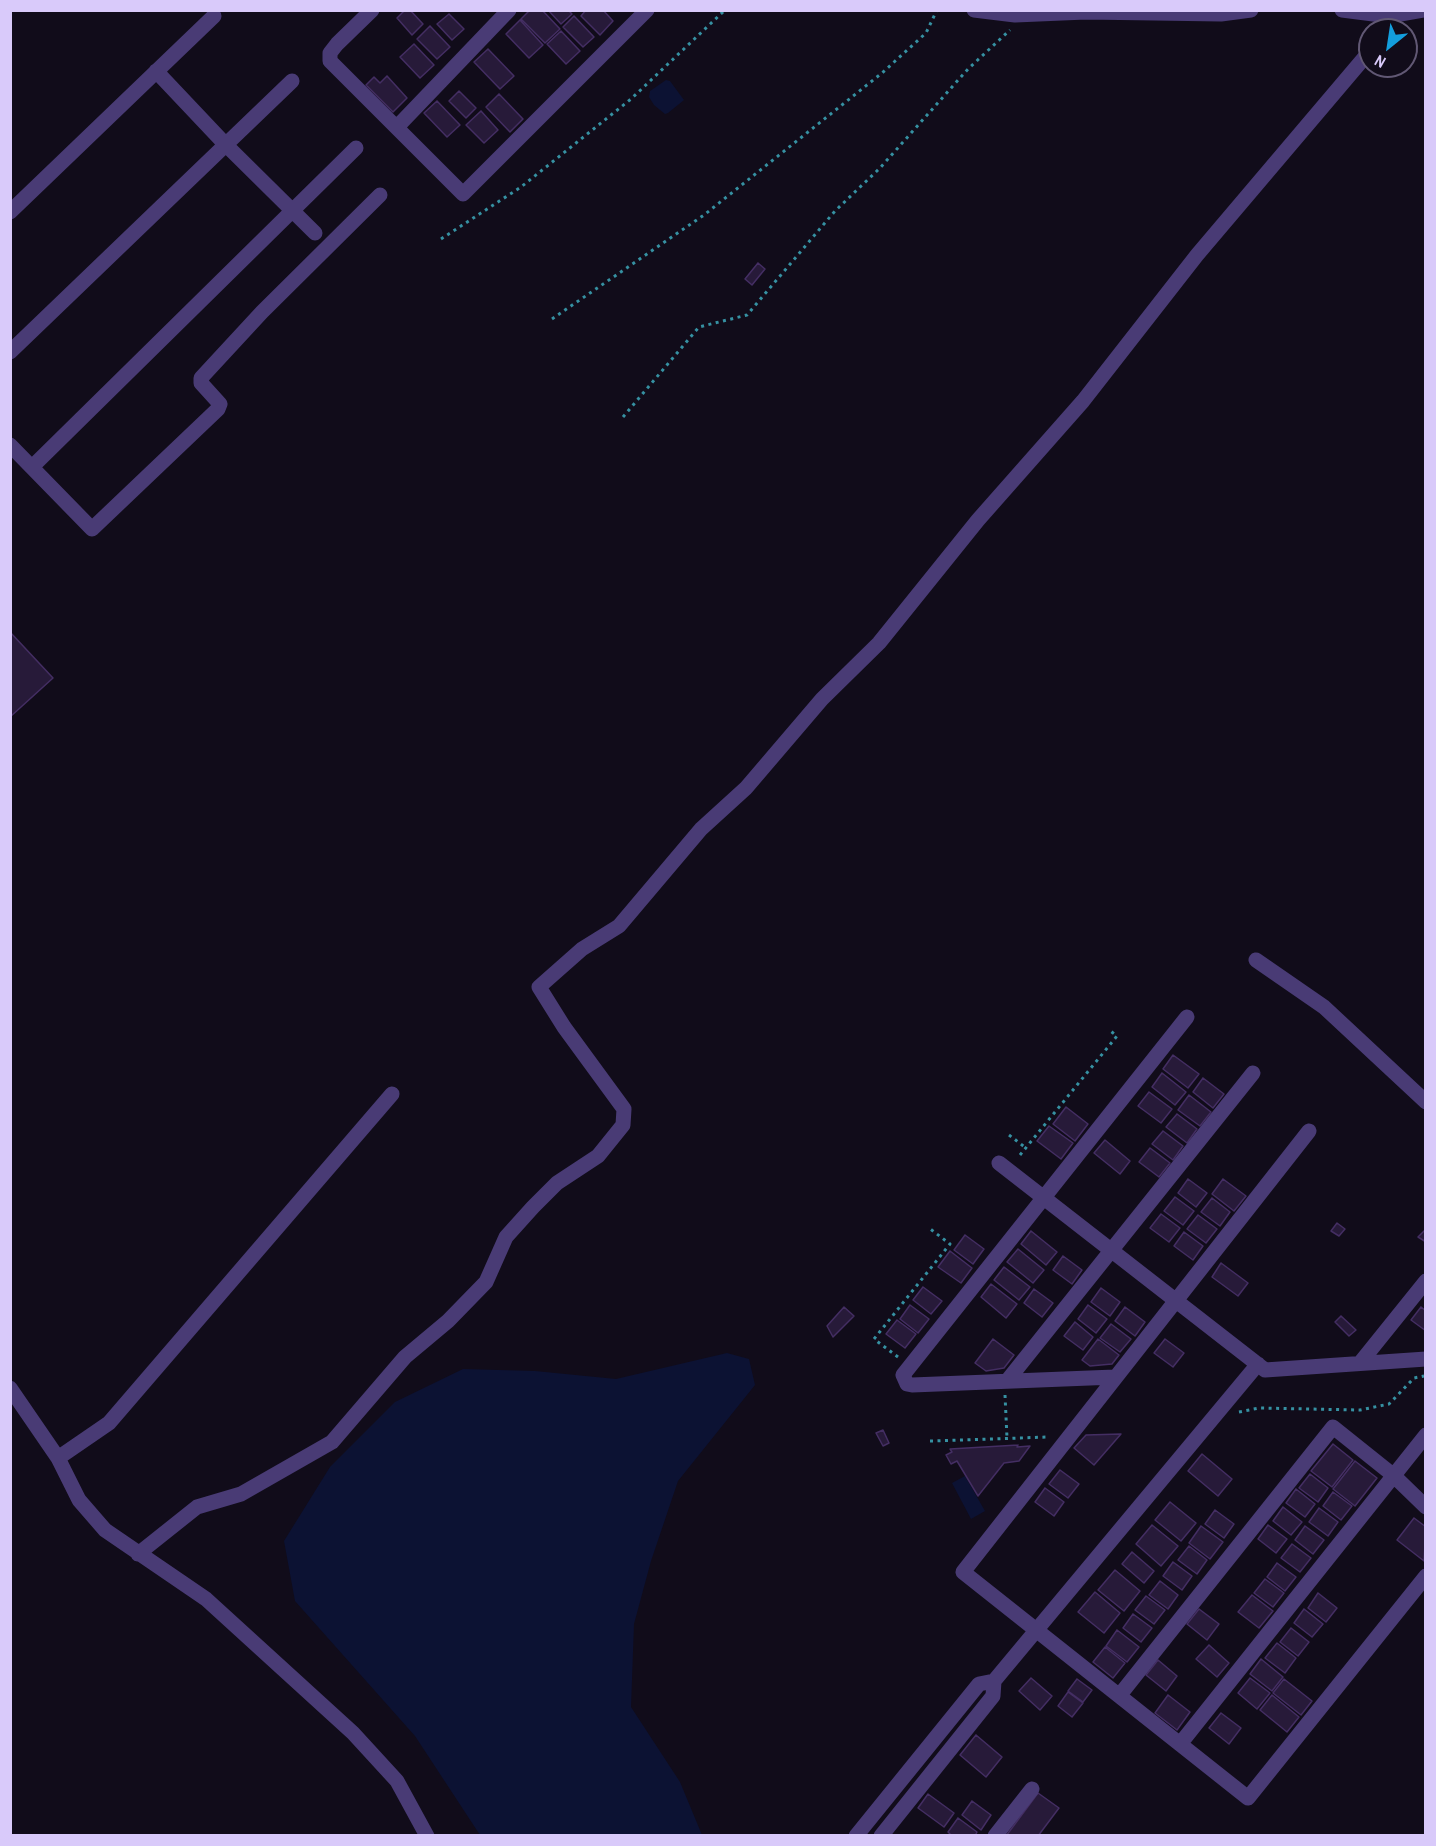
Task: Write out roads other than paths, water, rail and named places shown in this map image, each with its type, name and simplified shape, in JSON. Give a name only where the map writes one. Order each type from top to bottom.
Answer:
[{"type":"street","points":[[372,10],[337,44],[330,53],[330,61],[463,194],[647,10]]},
{"type":"street","points":[[397,127],[509,10]]},
{"type":"street","points":[[974,10],[1014,15],[1086,12],[1221,14],[1251,10]]},
{"type":"street","points":[[1342,10],[1368,18]]},
{"type":"street","points":[[1400,18],[1423,10]]},
{"type":"street","points":[[10,212],[214,16]]},
{"type":"street","points":[[138,1554],[197,1507],[241,1494],[332,1442],[405,1357],[448,1321],[486,1282],[506,1237],[533,1207],[557,1183],[598,1156],[623,1125],[624,1109],[564,1028],[539,987],[582,950],[619,926],[701,829],[746,788],[822,699],[879,643],[978,520],[1083,401],[1197,255],[1358,65]]},
{"type":"street","points":[[156,72],[291,212],[315,233]]},
{"type":"street","points":[[10,352],[292,81]]},
{"type":"street","points":[[32,467],[356,148]]},
{"type":"street","points":[[10,445],[92,528],[218,409],[220,404],[201,383],[201,378],[262,312],[380,195]]},
{"type":"street","points":[[1256,960],[1324,1007],[1425,1102]]},
{"type":"street","points":[[1115,1377],[912,1385],[907,1384],[903,1375],[1187,1017]]},
{"type":"street","points":[[1006,1381],[1253,1073]]},
{"type":"street","points":[[58,1458],[109,1423],[392,1094]]},
{"type":"street","points":[[1309,1131],[963,1572],[1248,1798],[1425,1576]]},
{"type":"street","points":[[999,1163],[1265,1370],[1425,1359]]},
{"type":"street","points":[[1360,1363],[1425,1281]]},
{"type":"street","points":[[881,1836],[993,1696],[994,1681],[1258,1364]]},
{"type":"street","points":[[10,1388],[58,1458],[79,1500],[105,1530],[206,1599],[353,1733],[397,1782],[427,1836]]},
{"type":"street","points":[[1119,1696],[1333,1427],[1394,1475],[1425,1507]]},
{"type":"street","points":[[1180,1744],[1425,1435]]},
{"type":"street","points":[[856,1836],[979,1684],[994,1681]]},
{"type":"street","points":[[995,1836],[1032,1789]]},
{"type":"water","points":[[666,80],[670,81],[684,100],[665,114],[654,105],[649,97],[650,91]]},
{"type":"water","points":[[727,1353],[749,1359],[755,1385],[678,1481],[651,1561],[634,1624],[631,1707],[680,1782],[702,1835],[480,1835],[415,1736],[295,1601],[284,1541],[330,1467],[395,1402],[463,1369],[535,1371],[616,1379]]},
{"type":"water","points":[[965,1476],[985,1511],[971,1519],[952,1483]]}]
